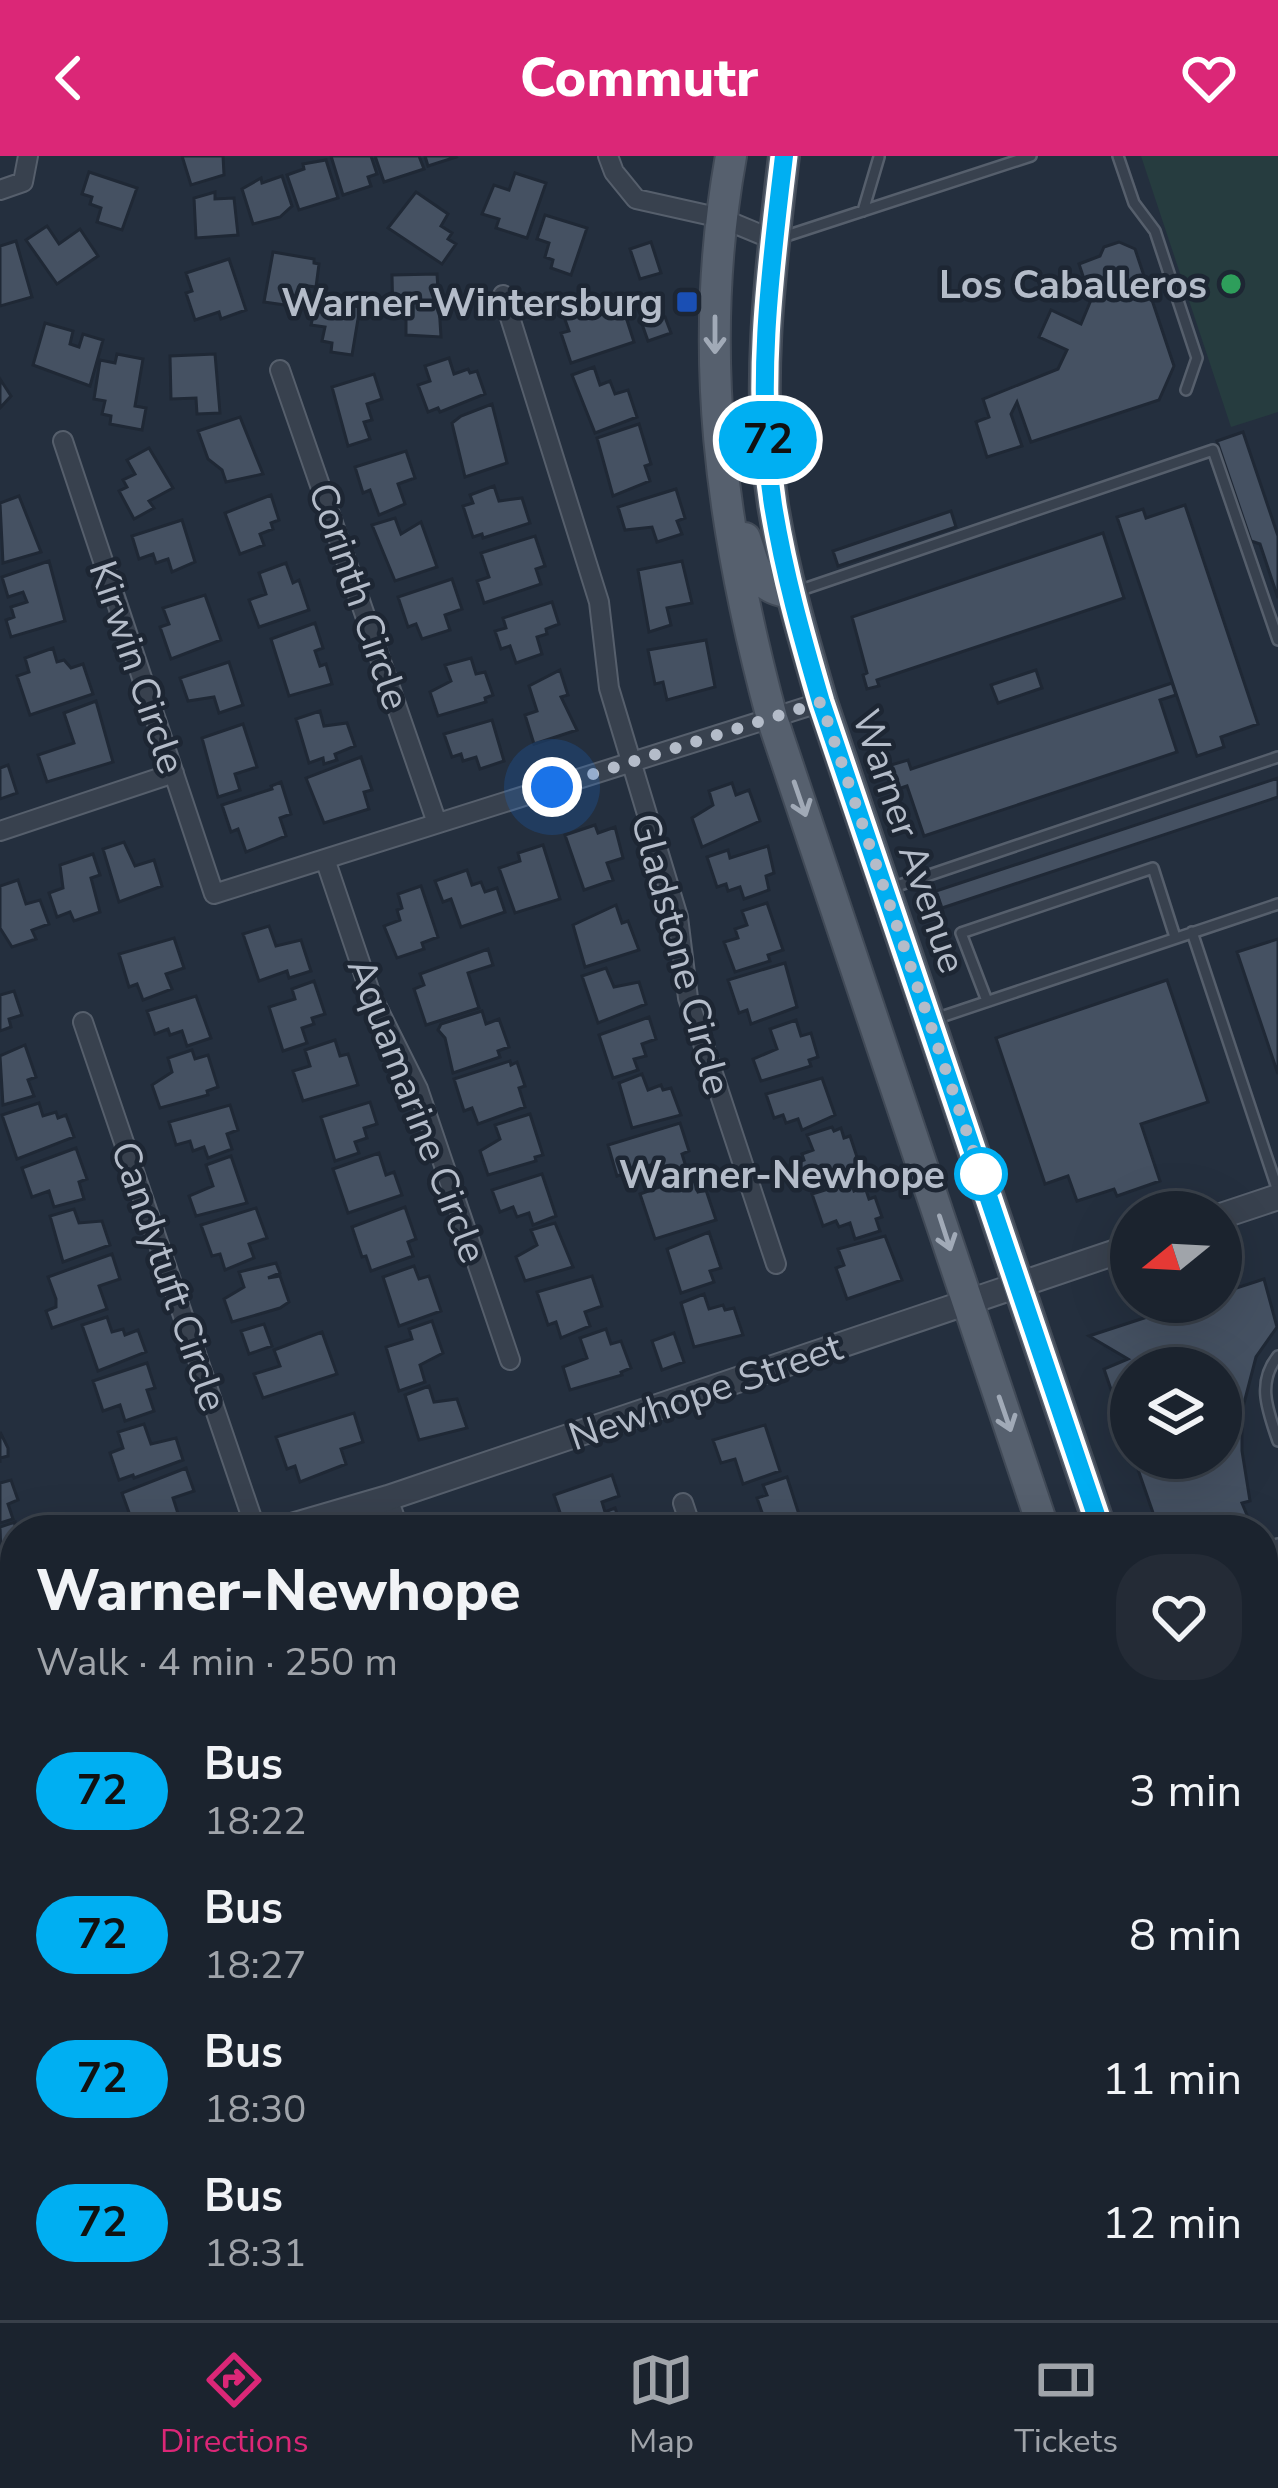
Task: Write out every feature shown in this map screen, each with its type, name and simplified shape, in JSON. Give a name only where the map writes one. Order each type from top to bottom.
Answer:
[{"type":"main road","points":[[731,156],[721,218],[715,338],[720,464],[731,550],[772,718],[1039,1515]]},
{"type":"main road","name":"Warner Avenue","points":[[784,156],[766,317],[765,404],[772,500],[790,593],[821,702],[1096,1515]]},
{"type":"main road","points":[[720,464],[760,582],[771,590],[790,593]]},
{"type":"street","points":[[0,190],[23,182],[28,156]]},
{"type":"street","points":[[608,156],[614,172],[636,199],[721,218],[774,240]]},
{"type":"street","name":"Gladstone Circle","points":[[503,295],[599,602],[609,688],[678,917],[688,998],[776,1264]]},
{"type":"street","name":"Corinth Circle","points":[[280,370],[437,823]]},
{"type":"street","name":"Kirwin Circle","points":[[63,441],[214,893],[326,859]]},
{"type":"street","points":[[326,859],[821,702]]},
{"type":"street","points":[[0,831],[174,773]]},
{"type":"street","name":"Aquamarine Circle","points":[[326,859],[371,995],[418,1089],[510,1360]]},
{"type":"street","name":"Candytuft Circle","points":[[83,1022],[251,1515]]},
{"type":"street","points":[[1242,1208],[1278,1194]]},
{"type":"street","name":"Newhope Street","points":[[330,1515],[1110,1254]]},
{"type":"street","points":[[388,1498],[394,1515]]},
{"type":"street","points":[[683,1503],[687,1515]]},
{"type":"lane","points":[[979,156],[983,172]]},
{"type":"lane","points":[[774,240],[1031,156]]},
{"type":"lane","points":[[1118,156],[1134,202],[1155,231],[1197,358],[1186,390]]},
{"type":"lane","points":[[863,211],[879,157]]},
{"type":"lane","points":[[790,593],[1214,450],[1278,640]]},
{"type":"lane","points":[[886,890],[1278,757]]},
{"type":"lane","points":[[987,1001],[961,933],[1153,868],[1175,938]]},
{"type":"lane","points":[[930,1020],[1278,904]]},
{"type":"lane","points":[[1192,932],[1278,1194]]},
{"type":"lane","points":[[1278,1356],[1265,1377],[1265,1389],[1278,1441]]},
{"type":"green space","name":"Los Caballeros","points":[[1141,156],[1278,156],[1278,412],[1231,427]]},
{"type":"building","points":[[182,156],[223,156],[224,175],[191,185]]},
{"type":"building","points":[[331,156],[371,156],[377,174],[368,177],[371,186],[343,195]]},
{"type":"building","points":[[375,156],[419,156],[424,169],[384,182]]},
{"type":"building","points":[[425,156],[455,156],[456,157],[428,166]]},
{"type":"building","points":[[326,160],[338,198],[299,210],[287,175],[304,169],[303,164]]},
{"type":"building","points":[[89,172],[137,188],[122,230],[97,222],[101,208],[82,194]]},
{"type":"building","points":[[515,173],[546,183],[527,238],[496,228],[499,219],[482,214],[494,185],[509,190]]},
{"type":"building","points":[[282,176],[292,206],[280,217],[253,224],[242,189],[261,178],[262,183]]},
{"type":"building","points":[[215,192],[215,199],[234,198],[238,235],[196,238],[194,198]]},
{"type":"building","points":[[416,192],[448,214],[441,226],[452,233],[448,239],[456,244],[442,264],[388,228]]},
{"type":"building","points":[[545,215],[587,228],[571,275],[551,268],[553,260],[545,257],[549,243],[537,239]]},
{"type":"building","points":[[47,226],[59,244],[80,229],[98,256],[57,284],[26,240]]},
{"type":"building","points":[[16,241],[32,297],[0,306],[0,246]]},
{"type":"building","points":[[651,242],[661,273],[640,279],[630,249]]},
{"type":"building","points":[[1119,242],[1135,249],[1174,366],[1159,400],[1031,442],[1017,402],[1011,414],[1022,446],[987,457],[976,422],[989,417],[983,399],[1058,369],[1067,350],[1039,337],[1051,310],[1081,324],[1091,300],[1079,264]]},
{"type":"building","points":[[273,252],[319,264],[316,287],[300,285],[292,306],[264,302]]},
{"type":"building","points":[[229,259],[246,310],[221,319],[219,312],[195,320],[186,293],[192,291],[186,273]]},
{"type":"building","points":[[437,274],[441,337],[406,335],[406,318],[393,318],[392,275]]},
{"type":"building","points":[[607,296],[614,318],[625,314],[634,342],[571,363],[561,333],[569,331],[562,311]]},
{"type":"building","points":[[317,300],[360,307],[352,355],[331,352],[332,343],[322,341],[325,327],[311,325]]},
{"type":"building","points":[[665,317],[671,333],[648,341],[642,324]]},
{"type":"building","points":[[45,323],[73,331],[70,344],[79,347],[83,334],[103,340],[90,386],[33,365]]},
{"type":"building","points":[[117,354],[143,359],[135,406],[146,408],[142,430],[110,424],[111,416],[102,414],[105,401],[94,399],[100,360],[115,363]]},
{"type":"building","points":[[215,354],[220,413],[197,414],[196,398],[171,399],[170,356]]},
{"type":"building","points":[[449,358],[454,374],[477,371],[485,394],[440,412],[438,408],[428,412],[418,385],[430,381],[425,366]]},
{"type":"building","points":[[594,367],[600,385],[610,381],[615,394],[628,390],[637,417],[595,433],[572,375]]},
{"type":"building","points":[[374,374],[382,399],[367,404],[372,420],[364,422],[370,439],[348,446],[332,387]]},
{"type":"building","points":[[0,379],[11,396],[0,408]]},
{"type":"building","points":[[492,404],[507,463],[465,477],[452,423]]},
{"type":"building","points":[[240,417],[263,474],[226,482],[222,470],[208,459],[198,431]]},
{"type":"building","points":[[639,424],[651,464],[645,466],[650,481],[613,496],[597,438]]},
{"type":"building","points":[[1243,432],[1278,536],[1278,598],[1260,544],[1251,541],[1217,441]]},
{"type":"building","points":[[149,448],[173,488],[149,501],[154,508],[134,519],[119,491],[127,487],[123,480],[135,474],[127,460]]},
{"type":"building","points":[[406,451],[415,478],[398,484],[405,504],[379,515],[370,490],[363,493],[355,467]]},
{"type":"building","points":[[494,486],[499,501],[522,498],[530,523],[473,537],[463,506],[473,503],[470,495]]},
{"type":"building","points":[[676,489],[685,518],[677,521],[682,534],[657,542],[652,527],[625,530],[618,507]]},
{"type":"building","points":[[271,495],[279,520],[271,523],[273,529],[260,534],[264,545],[240,554],[225,513]]},
{"type":"building","points":[[19,496],[41,552],[3,563],[0,503]]},
{"type":"building","points":[[1185,505],[1258,724],[1221,737],[1224,747],[1197,756],[1117,517],[1143,509],[1146,518]]},
{"type":"building","points":[[951,511],[956,527],[838,566],[833,551]]},
{"type":"building","points":[[395,518],[401,534],[421,522],[437,567],[395,581],[372,525]]},
{"type":"building","points":[[182,520],[195,562],[172,572],[168,559],[156,563],[153,554],[139,559],[132,536]]},
{"type":"building","points":[[1103,533],[1124,598],[877,680],[879,686],[867,689],[852,617]]},
{"type":"building","points":[[535,536],[545,566],[536,569],[541,584],[484,603],[477,581],[489,577],[481,553]]},
{"type":"building","points":[[49,561],[65,621],[11,637],[6,620],[14,617],[11,607],[27,602],[23,592],[8,597],[2,577]]},
{"type":"building","points":[[682,561],[692,603],[667,608],[671,625],[649,632],[638,570]]},
{"type":"building","points":[[286,563],[293,583],[299,580],[309,610],[259,627],[249,600],[266,594],[259,573]]},
{"type":"building","points":[[452,579],[462,609],[445,615],[450,630],[422,639],[416,624],[408,627],[398,597]]},
{"type":"building","points":[[205,595],[221,640],[171,659],[160,627],[169,624],[163,608]]},
{"type":"building","points":[[552,602],[559,624],[537,637],[542,654],[516,663],[510,646],[501,649],[495,631],[506,628],[503,618]]},
{"type":"building","points":[[315,623],[323,648],[315,651],[320,666],[326,664],[332,684],[289,696],[271,639]]},
{"type":"building","points":[[706,640],[715,687],[667,700],[663,682],[655,684],[648,650]]},
{"type":"building","points":[[53,648],[57,662],[64,660],[71,668],[83,664],[93,694],[30,715],[17,676],[29,672],[25,658]]},
{"type":"building","points":[[471,658],[476,674],[485,672],[493,695],[486,702],[438,716],[430,692],[451,681],[445,665]]},
{"type":"building","points":[[229,662],[243,705],[219,713],[214,697],[188,701],[180,678]]},
{"type":"building","points":[[560,670],[568,695],[561,697],[577,730],[534,744],[525,715],[537,711],[529,686]]},
{"type":"building","points":[[1036,670],[1042,688],[998,703],[991,685]]},
{"type":"building","points":[[1172,683],[1176,695],[1160,700],[1177,752],[924,836],[907,786],[898,789],[891,765],[908,760],[911,769]]},
{"type":"building","points":[[96,701],[113,762],[47,782],[38,755],[74,743],[64,713]]},
{"type":"building","points":[[320,711],[324,726],[347,723],[355,746],[335,754],[337,760],[309,763],[296,719]]},
{"type":"building","points":[[492,720],[504,761],[480,769],[476,757],[463,761],[461,754],[452,757],[444,734]]},
{"type":"building","points":[[243,724],[257,767],[235,774],[240,790],[218,797],[202,738]]},
{"type":"building","points":[[361,757],[372,790],[364,792],[369,809],[324,823],[306,778]]},
{"type":"building","points":[[8,765],[17,793],[0,799],[0,768]]},
{"type":"building","points":[[1278,778],[1278,797],[942,908],[936,891]]},
{"type":"building","points":[[281,782],[291,814],[280,818],[286,836],[246,852],[238,829],[231,832],[222,805]]},
{"type":"building","points":[[732,783],[736,795],[749,790],[760,821],[702,847],[692,818],[713,805],[709,791]]},
{"type":"building","points":[[595,825],[598,833],[615,827],[623,858],[607,863],[613,880],[584,890],[565,835]]},
{"type":"building","points":[[124,842],[135,866],[154,860],[162,886],[119,902],[103,849]]},
{"type":"building","points":[[543,845],[560,899],[515,913],[499,868],[520,861],[518,853]]},
{"type":"building","points":[[768,846],[774,873],[766,876],[769,890],[744,899],[740,887],[728,891],[726,884],[717,887],[707,857],[728,850],[730,858]]},
{"type":"building","points":[[93,854],[100,875],[91,878],[100,912],[74,921],[70,912],[57,917],[49,893],[63,888],[60,865]]},
{"type":"building","points":[[467,870],[472,885],[481,882],[485,892],[497,888],[505,912],[461,927],[451,899],[443,902],[435,881]]},
{"type":"building","points":[[18,880],[26,904],[40,900],[49,924],[32,930],[36,939],[12,947],[0,928],[0,886]]},
{"type":"building","points":[[421,886],[438,937],[422,943],[424,949],[397,958],[384,926],[400,920],[398,894]]},
{"type":"building","points":[[767,903],[783,950],[768,955],[770,961],[735,972],[724,942],[738,938],[735,929],[747,925],[742,911]]},
{"type":"building","points":[[616,905],[639,950],[585,967],[573,925]]},
{"type":"building","points":[[269,926],[276,946],[301,940],[311,971],[289,978],[287,971],[259,981],[243,934]]},
{"type":"building","points":[[174,938],[184,968],[166,974],[172,989],[143,1000],[137,984],[129,987],[119,954]]},
{"type":"building","points":[[1278,939],[1278,1074],[1237,952]]},
{"type":"building","points":[[488,949],[493,965],[468,973],[479,1008],[426,1025],[414,989],[424,985],[420,974]]},
{"type":"building","points":[[785,963],[797,1007],[751,1024],[747,1010],[739,1013],[728,980]]},
{"type":"building","points":[[606,968],[614,987],[639,982],[646,1004],[598,1023],[582,976]]},
{"type":"building","points":[[1167,980],[1208,1102],[1141,1124],[1160,1181],[1077,1201],[1068,1176],[1045,1184],[996,1038]]},
{"type":"building","points":[[314,981],[325,1014],[302,1028],[307,1043],[283,1051],[269,1007],[295,999],[292,989]]},
{"type":"building","points":[[14,991],[22,1015],[9,1019],[11,1027],[0,1031],[0,995]]},
{"type":"building","points":[[196,996],[211,1038],[187,1046],[182,1031],[155,1034],[147,1011]]},
{"type":"building","points":[[482,1011],[486,1024],[499,1019],[509,1047],[498,1051],[500,1057],[453,1073],[445,1038],[438,1030],[441,1024]]},
{"type":"building","points":[[649,1017],[656,1039],[642,1044],[646,1056],[634,1059],[638,1070],[613,1078],[599,1035]]},
{"type":"building","points":[[796,1020],[801,1036],[811,1033],[818,1057],[809,1060],[811,1066],[761,1081],[753,1059],[777,1049],[770,1029]]},
{"type":"building","points":[[335,1040],[340,1056],[348,1054],[358,1085],[303,1101],[293,1071],[310,1066],[305,1050]]},
{"type":"building","points":[[25,1045],[36,1077],[28,1080],[34,1096],[3,1105],[0,1056]]},
{"type":"building","points":[[192,1050],[195,1059],[208,1055],[218,1087],[207,1091],[208,1095],[160,1108],[152,1085],[172,1072],[168,1058]]},
{"type":"building","points":[[510,1061],[511,1065],[517,1062],[525,1086],[519,1088],[525,1107],[478,1124],[472,1108],[464,1111],[454,1079]]},
{"type":"building","points":[[642,1074],[648,1090],[661,1085],[663,1090],[671,1088],[681,1115],[632,1128],[619,1083]]},
{"type":"building","points":[[822,1078],[835,1115],[802,1130],[798,1119],[786,1123],[783,1115],[774,1118],[766,1094]]},
{"type":"building","points":[[370,1102],[377,1124],[364,1128],[367,1138],[355,1142],[359,1153],[335,1161],[321,1117]]},
{"type":"building","points":[[39,1103],[43,1116],[66,1115],[74,1137],[17,1159],[2,1115]]},
{"type":"building","points":[[230,1105],[238,1130],[227,1134],[232,1149],[208,1158],[204,1147],[193,1151],[190,1141],[176,1145],[169,1122]]},
{"type":"building","points":[[530,1114],[543,1155],[488,1175],[480,1151],[500,1139],[495,1125]]},
{"type":"building","points":[[680,1123],[689,1151],[682,1154],[687,1170],[659,1179],[654,1164],[617,1176],[608,1145]]},
{"type":"building","points":[[832,1127],[834,1131],[841,1128],[844,1138],[850,1136],[861,1169],[797,1188],[790,1165],[813,1150],[807,1135]]},
{"type":"building","points":[[76,1148],[87,1179],[79,1182],[84,1199],[54,1207],[49,1191],[32,1197],[22,1168]]},
{"type":"building","points":[[379,1153],[386,1175],[394,1172],[402,1195],[348,1213],[333,1169]]},
{"type":"building","points":[[231,1156],[247,1203],[196,1216],[189,1196],[213,1186],[206,1165]]},
{"type":"building","points":[[542,1174],[556,1216],[533,1225],[529,1213],[517,1217],[513,1207],[500,1212],[492,1190]]},
{"type":"building","points":[[692,1175],[698,1192],[706,1190],[716,1220],[655,1239],[640,1194]]},
{"type":"building","points":[[851,1182],[854,1191],[865,1187],[869,1199],[875,1197],[882,1217],[876,1219],[880,1231],[855,1239],[850,1223],[823,1226],[812,1194]]},
{"type":"building","points":[[405,1207],[416,1239],[408,1242],[413,1256],[371,1271],[352,1227]]},
{"type":"building","points":[[256,1208],[267,1238],[249,1244],[254,1258],[225,1270],[220,1254],[212,1256],[201,1225]]},
{"type":"building","points":[[74,1209],[79,1223],[102,1221],[110,1245],[63,1262],[50,1216]]},
{"type":"building","points":[[555,1223],[573,1267],[525,1281],[516,1257],[537,1245],[531,1230]]},
{"type":"building","points":[[709,1232],[721,1268],[710,1271],[714,1282],[681,1293],[667,1249]]},
{"type":"building","points":[[885,1236],[902,1280],[847,1299],[836,1268],[844,1265],[838,1249]]},
{"type":"building","points":[[112,1254],[120,1279],[99,1286],[107,1309],[52,1328],[46,1311],[56,1307],[56,1299],[48,1277]]},
{"type":"building","points":[[276,1263],[280,1273],[268,1278],[280,1276],[289,1302],[232,1322],[224,1299],[244,1287],[239,1272]]},
{"type":"building","points":[[414,1266],[419,1279],[429,1276],[441,1311],[399,1326],[383,1277]]},
{"type":"building","points":[[592,1276],[602,1306],[585,1312],[590,1326],[561,1338],[556,1322],[548,1325],[537,1292]]},
{"type":"building","points":[[1264,1279],[1277,1327],[1256,1357],[1242,1411],[1242,1347],[1110,1348],[1089,1336],[1129,1323],[1242,1323],[1242,1286]]},
{"type":"building","points":[[704,1294],[709,1309],[734,1308],[743,1335],[694,1347],[681,1303]]},
{"type":"building","points":[[107,1317],[112,1332],[123,1329],[125,1335],[138,1330],[146,1352],[98,1371],[82,1325]]},
{"type":"building","points":[[432,1321],[443,1353],[420,1365],[425,1382],[399,1391],[386,1347],[412,1339],[409,1329]]},
{"type":"building","points":[[264,1324],[272,1346],[249,1354],[241,1331]]},
{"type":"building","points":[[606,1329],[611,1344],[621,1341],[631,1368],[570,1390],[563,1367],[587,1358],[580,1338]]},
{"type":"building","points":[[322,1332],[337,1374],[263,1398],[254,1374],[280,1366],[274,1350]]},
{"type":"building","points":[[674,1333],[684,1362],[662,1370],[652,1341]]},
{"type":"building","points":[[147,1363],[155,1388],[147,1390],[154,1411],[125,1421],[120,1405],[103,1411],[93,1381]]},
{"type":"building","points":[[429,1386],[434,1402],[457,1399],[467,1428],[419,1440],[405,1395]]},
{"type":"building","points":[[354,1413],[363,1442],[341,1449],[346,1464],[300,1482],[295,1466],[287,1469],[276,1437]]},
{"type":"building","points":[[144,1424],[151,1444],[176,1438],[183,1460],[119,1480],[110,1453],[123,1448],[118,1432]]},
{"type":"building","points":[[765,1425],[780,1471],[743,1484],[735,1459],[721,1463],[713,1440]]},
{"type":"building","points":[[0,1432],[8,1456],[0,1458]]},
{"type":"building","points":[[1242,1451],[1250,1501],[1242,1503],[1247,1515],[1154,1515],[1141,1479],[1242,1479]]},
{"type":"building","points":[[186,1468],[194,1491],[173,1498],[178,1515],[130,1515],[122,1493]]},
{"type":"building","points":[[612,1475],[619,1496],[602,1502],[605,1512],[615,1508],[617,1515],[561,1515],[554,1495]]},
{"type":"building","points":[[787,1477],[799,1515],[763,1515],[757,1498],[767,1495],[763,1485]]},
{"type":"building","points":[[11,1480],[18,1500],[8,1504],[12,1515],[0,1515],[0,1483]]},
{"type":"bus line","name":"72","points":[[784,156],[766,317],[765,404],[772,500],[790,593],[821,702],[1096,1515]]},
{"type":"place","name":"Los Caballeros","points":[[1231,284]]},
{"type":"place","name":"Warner-Wintersburg","points":[[687,302]]},
{"type":"place","name":"Warner-Newhope","points":[[981,1174]]},
{"type":"route","points":[[552,787],[821,702],[981,1174]]}]
